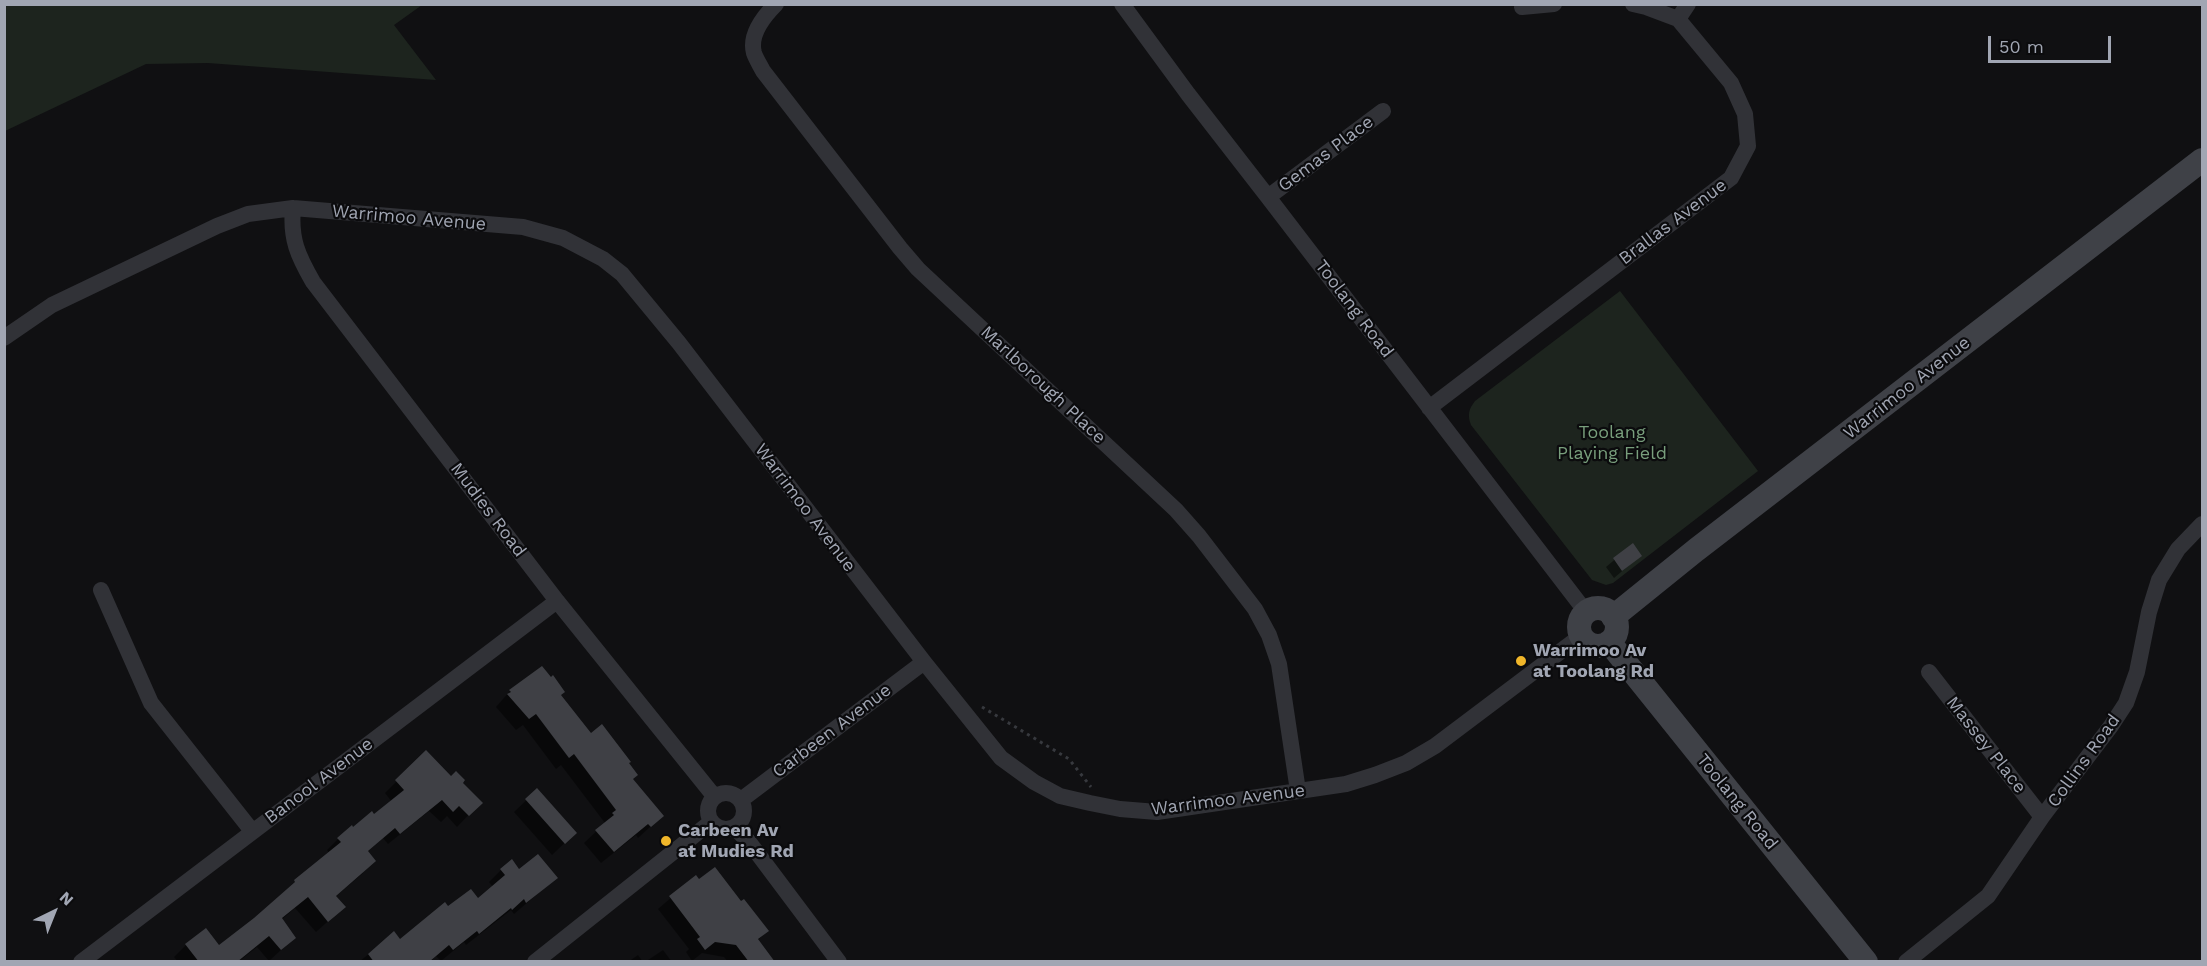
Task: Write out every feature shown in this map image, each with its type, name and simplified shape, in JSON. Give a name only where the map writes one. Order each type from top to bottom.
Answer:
[{"type":"street","name":"Marlborough Place","points":[[776,4],[767,12],[756,30],[753,51],[763,71],[900,248],[918,268],[1176,510],[1255,609],[1269,634],[1279,664],[1298,791]]},
{"type":"street","name":"Toolang Road","points":[[1122,4],[1188,94],[1269,196],[1586,612]]},
{"type":"street","points":[[1522,7],[1554,4]]},
{"type":"street","points":[[1633,4],[1678,19],[1688,4]]},
{"type":"street","name":"Brallas Avenue","points":[[1430,408],[1731,178],[1748,146],[1745,114],[1731,84],[1678,19]]},
{"type":"street","name":"Gemas Place","points":[[1269,196],[1383,111]]},
{"type":"street","name":"Warrimoo Avenue","points":[[1614,617],[1696,550],[2202,160]]},
{"type":"street","name":"Warrimoo Avenue","points":[[4,338],[52,305],[248,214],[293,208],[523,227],[563,238],[603,259],[622,274],[679,343],[924,662],[1001,758],[1034,782],[1060,796],[1120,809],[1157,812],[1346,784],[1375,775],[1406,763],[1435,746],[1581,636]]},
{"type":"street","name":"Mudies Road","points":[[293,208],[294,244],[313,282],[557,601],[714,796]]},
{"type":"street","name":"Collins Road","points":[[1906,962],[1988,896],[2042,817],[2111,726],[2126,703],[2137,672],[2149,612],[2159,580],[2178,549],[2202,524]]},
{"type":"street","points":[[101,590],[151,703],[252,831]]},
{"type":"street","name":"Banool Avenue","points":[[81,962],[557,601]]},
{"type":"street","points":[[1600,608],[1614,617],[1617,625],[1616,632],[1609,642],[1597,646],[1585,641],[1581,636],[1579,625],[1586,612],[1600,608]]},
{"type":"street","name":"Toolang Road","points":[[1609,642],[1866,962]]},
{"type":"street","name":"Carbeen Avenue","points":[[741,800],[924,662]]},
{"type":"street","name":"Massey Place","points":[[1929,672],[2042,817]]},
{"type":"street","points":[[730,793],[741,800],[744,812],[739,824],[734,828],[722,829],[711,822],[707,812],[714,796],[730,793]]},
{"type":"street","points":[[535,962],[711,822]]},
{"type":"street","points":[[734,828],[749,842],[839,962]]},
{"type":"path","points":[[978,704],[1069,759],[1093,789]]},
{"type":"green space","points":[[5,4],[422,5],[394,25],[436,80],[208,63],[146,64],[5,131]]},
{"type":"green space","name":"Toolang Playing Field","points":[[1620,291],[1758,471],[1613,583],[1606,585],[1592,580],[1471,425],[1469,415],[1475,401]]},
{"type":"building","points":[[1633,543],[1642,556],[1622,571],[1613,558]]},
{"type":"building","points":[[542,666],[551,677],[553,675],[565,692],[561,695],[591,733],[602,724],[631,762],[629,763],[638,775],[633,779],[664,816],[651,827],[648,824],[614,852],[595,830],[614,815],[612,813],[616,810],[574,754],[569,758],[536,714],[529,719],[507,694],[511,692],[509,690]]},
{"type":"building","points":[[426,750],[451,776],[456,771],[465,780],[463,783],[483,803],[469,816],[459,806],[453,812],[442,800],[400,834],[395,828],[368,851],[376,861],[336,896],[346,907],[328,922],[308,897],[282,918],[296,938],[281,950],[269,936],[237,962],[199,962],[185,944],[206,928],[219,945],[254,918],[295,882],[294,880],[341,842],[337,838],[352,825],[353,827],[372,811],[374,814],[404,790],[395,780]]},
{"type":"building","points":[[537,788],[577,833],[565,844],[525,799]]},
{"type":"building","points":[[538,854],[558,878],[526,903],[524,899],[479,934],[477,931],[453,950],[449,945],[429,962],[374,962],[368,954],[394,931],[400,939],[445,902],[448,906],[471,889],[478,898],[505,875],[500,869],[512,859],[519,869]]},
{"type":"building","points":[[715,867],[741,901],[744,899],[769,931],[758,939],[775,962],[749,962],[736,945],[715,942],[705,950],[697,939],[700,937],[669,896],[696,875],[699,879]]},
{"type":"place","name":"Warrimoo Av at Toolang Rd","points":[[1521,661]]},
{"type":"place","name":"Carbeen Av at Mudies Rd","points":[[666,841]]}]
